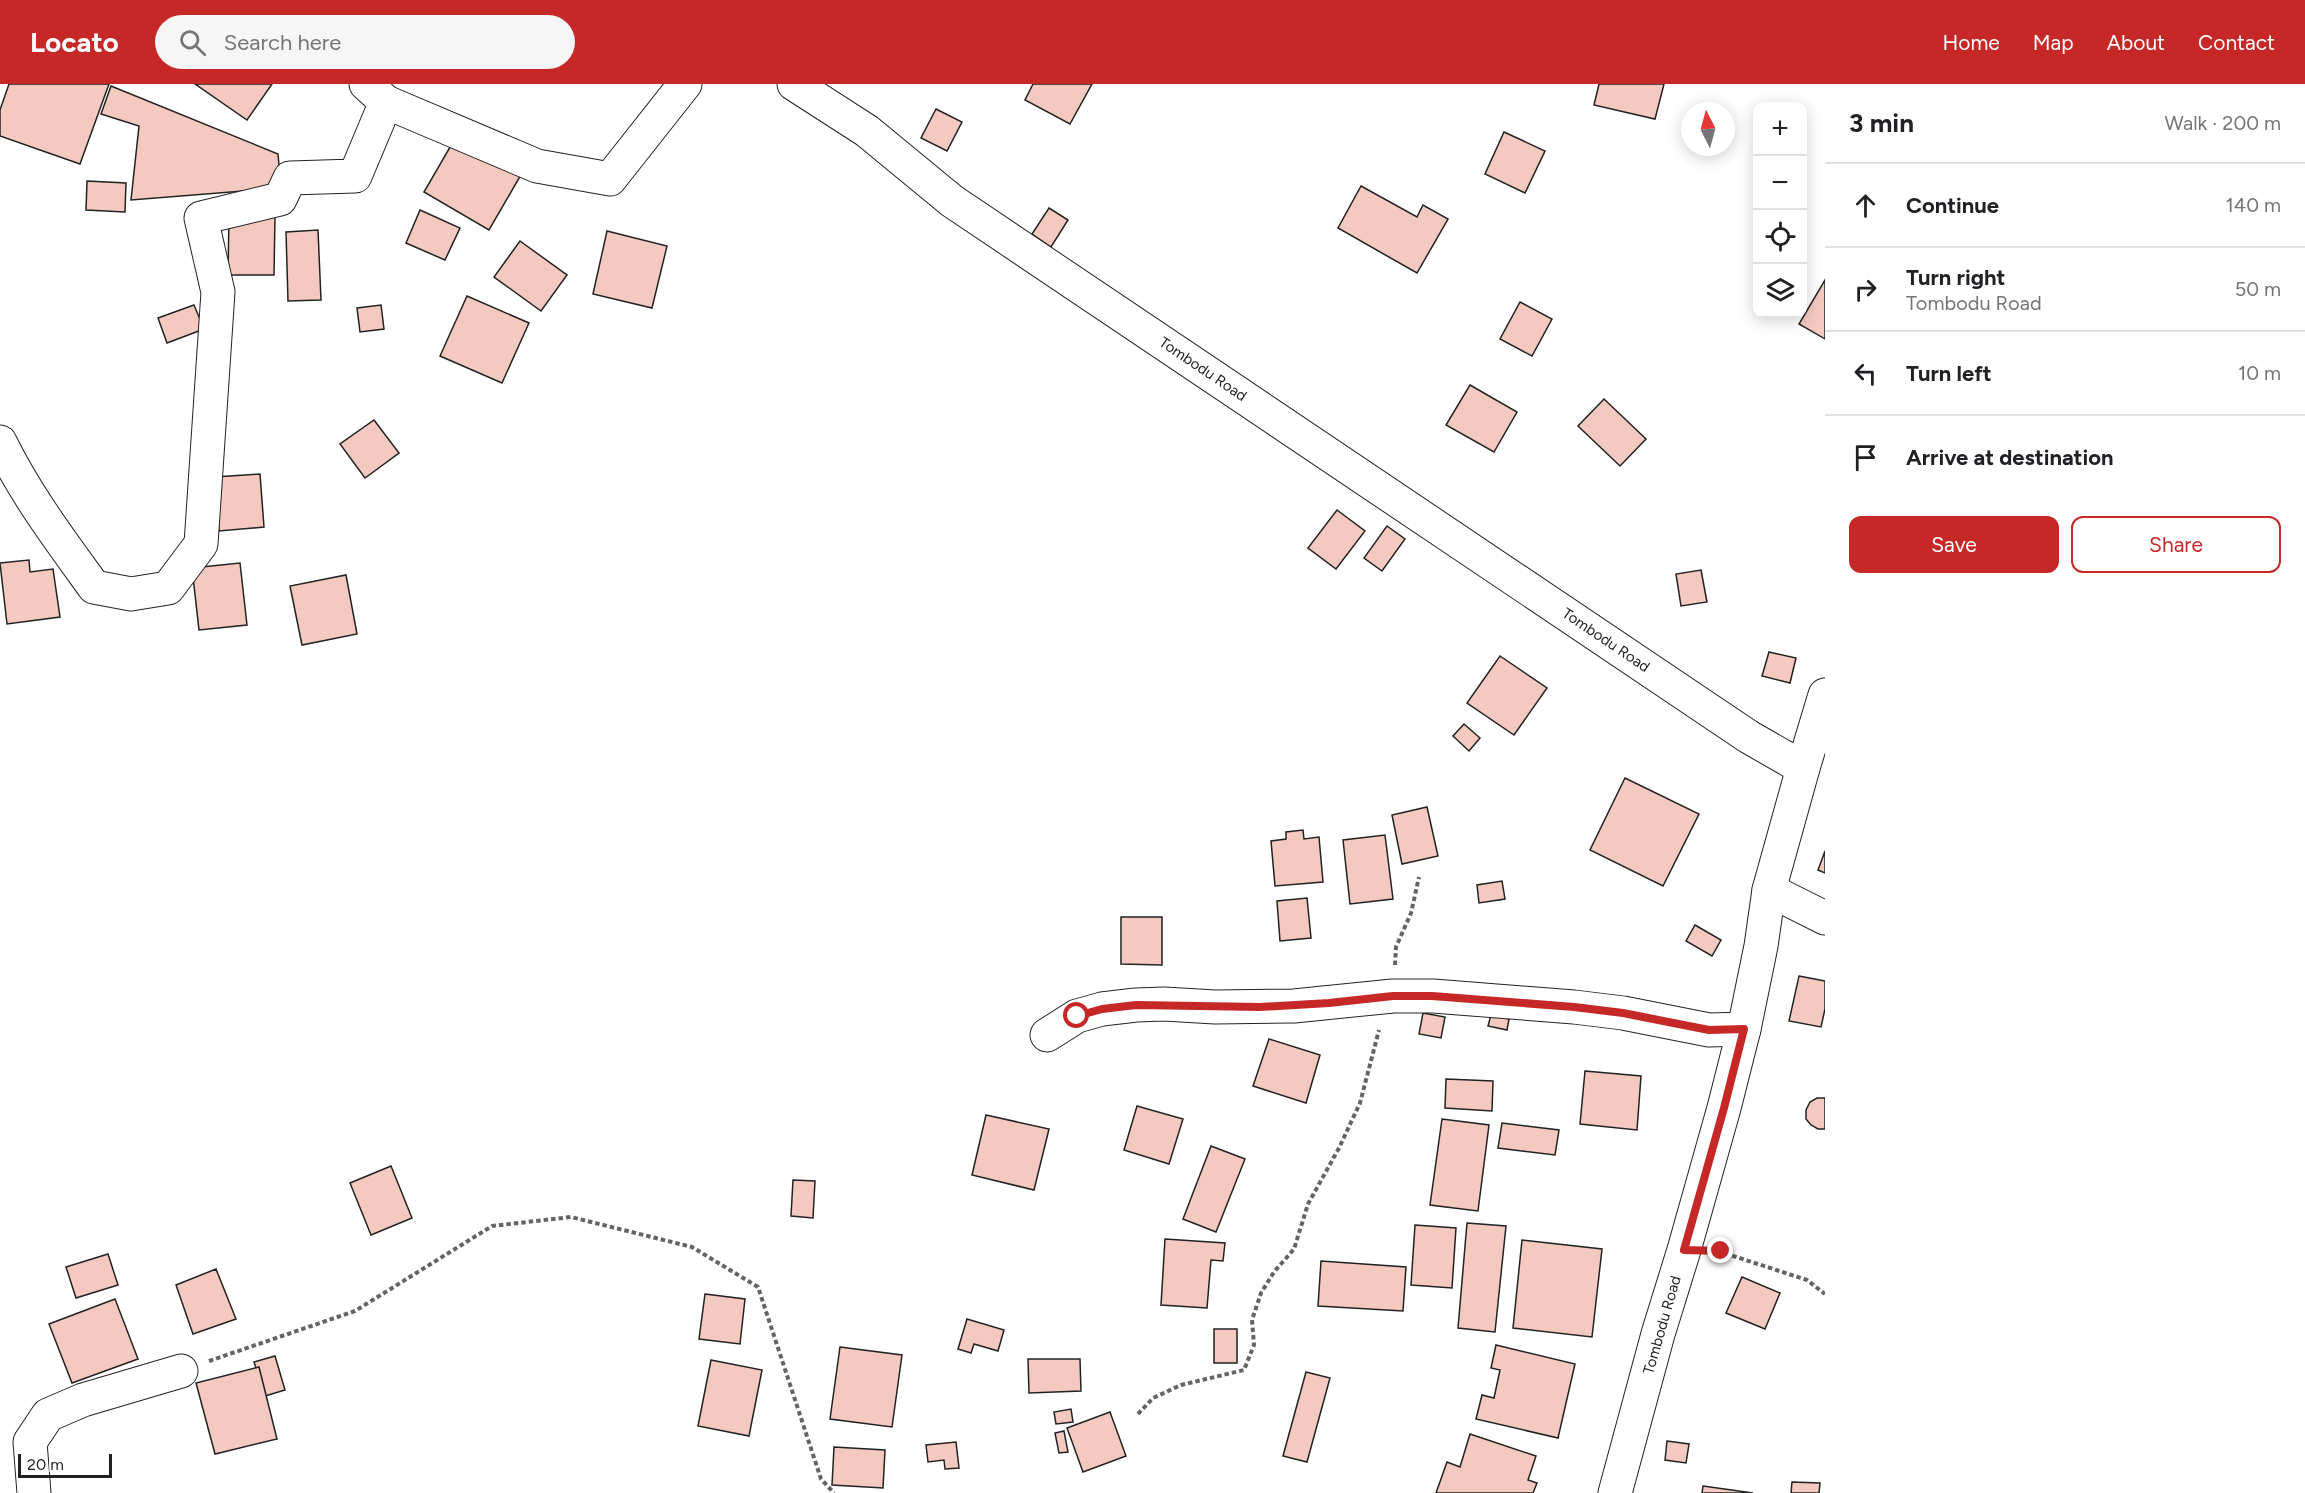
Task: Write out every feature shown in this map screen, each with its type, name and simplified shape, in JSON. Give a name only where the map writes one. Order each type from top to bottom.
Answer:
[{"type":"street","points":[[0,442],[16,474],[42,516],[94,587],[130,594],[168,588],[201,544],[218,292],[201,218],[280,200],[291,178],[355,176],[376,93],[537,166],[610,179],[685,84]]},
{"type":"street","name":"Tombodu Road","points":[[794,84],[867,131],[952,201],[1749,737],[1803,768],[1769,890],[1744,1029],[1724,1108],[1658,1334],[1616,1493]]},
{"type":"street","points":[[1803,768],[1825,695]]},
{"type":"street","points":[[1769,890],[1825,918]]},
{"type":"street","points":[[1047,1035],[1077,1016],[1102,1009],[1136,1005],[1294,1006],[1393,996],[1432,996],[1574,1007],[1623,1013],[1709,1030],[1744,1029]]},
{"type":"street","points":[[34,1493],[30,1442],[48,1415],[83,1400],[181,1371]]},
{"type":"path","points":[[1138,1414],[1153,1398],[1181,1385],[1244,1370],[1254,1345],[1252,1320],[1261,1293],[1274,1272],[1294,1249],[1308,1204],[1339,1148],[1360,1103],[1385,1007],[1393,996],[1396,946],[1411,913],[1419,877]]},
{"type":"path","points":[[181,1371],[355,1311],[492,1226],[571,1217],[692,1247],[758,1287],[821,1479],[834,1493]]},
{"type":"path","points":[[1684,1250],[1721,1251],[1807,1280],[1825,1293]]},
{"type":"building","points":[[9,84],[109,84],[80,164],[0,136],[0,110]]},
{"type":"building","points":[[195,84],[272,84],[247,120]]},
{"type":"building","points":[[1033,84],[1092,84],[1070,124],[1025,100]]},
{"type":"building","points":[[1599,84],[1664,84],[1655,119],[1594,105]]},
{"type":"building","points":[[111,86],[278,154],[281,188],[131,200],[139,126],[101,114]]},
{"type":"building","points":[[936,109],[962,122],[947,151],[921,138]]},
{"type":"building","points":[[1504,132],[1545,151],[1525,193],[1485,174]]},
{"type":"building","points":[[457,135],[522,173],[489,230],[424,192]]},
{"type":"building","points":[[87,181],[126,183],[125,212],[86,210]]},
{"type":"building","points":[[1361,186],[1417,217],[1423,205],[1448,219],[1417,273],[1338,228]]},
{"type":"building","points":[[1049,208],[1068,220],[1051,247],[1032,234]]},
{"type":"building","points":[[420,210],[460,228],[445,260],[406,243]]},
{"type":"building","points":[[229,215],[275,216],[274,275],[228,275]]},
{"type":"building","points":[[318,230],[321,300],[288,301],[286,232]]},
{"type":"building","points":[[607,231],[667,246],[652,308],[593,294]]},
{"type":"building","points":[[520,241],[567,275],[541,311],[494,277]]},
{"type":"building","points":[[1825,280],[1825,339],[1799,324],[1803,318],[1807,318],[1807,310]]},
{"type":"building","points":[[467,296],[529,323],[502,383],[440,356]]},
{"type":"building","points":[[1520,302],[1552,319],[1532,356],[1500,339]]},
{"type":"building","points":[[194,305],[204,329],[167,343],[158,318]]},
{"type":"building","points":[[381,305],[384,329],[360,332],[357,308]]},
{"type":"building","points":[[1470,385],[1517,412],[1494,452],[1446,425]]},
{"type":"building","points":[[1604,399],[1646,439],[1620,466],[1578,426]]},
{"type":"building","points":[[374,420],[399,453],[365,478],[340,444]]},
{"type":"building","points":[[260,474],[264,527],[219,531],[215,477]]},
{"type":"building","points":[[1337,510],[1365,531],[1336,569],[1308,548]]},
{"type":"building","points":[[1387,526],[1405,539],[1382,571],[1364,558]]},
{"type":"building","points":[[29,560],[30,572],[53,569],[60,617],[7,624],[0,563]]},
{"type":"building","points":[[240,563],[247,625],[199,630],[192,568]]},
{"type":"building","points":[[1701,570],[1707,602],[1681,606],[1676,574]]},
{"type":"building","points":[[346,575],[357,634],[302,645],[290,586]]},
{"type":"building","points":[[1769,652],[1796,658],[1790,683],[1762,676]]},
{"type":"building","points":[[1500,656],[1547,688],[1514,735],[1467,703]]},
{"type":"building","points":[[1464,724],[1480,738],[1469,751],[1453,736]]},
{"type":"building","points":[[1625,778],[1699,814],[1663,886],[1590,850]]},
{"type":"building","points":[[1427,807],[1438,856],[1402,864],[1392,815]]},
{"type":"building","points":[[1303,830],[1304,839],[1319,837],[1323,882],[1275,886],[1271,841],[1286,839],[1286,832]]},
{"type":"building","points":[[1385,835],[1393,899],[1350,904],[1343,840]]},
{"type":"building","points":[[1825,851],[1825,873],[1818,870]]},
{"type":"building","points":[[1502,881],[1505,899],[1479,903],[1477,885]]},
{"type":"building","points":[[1307,898],[1311,938],[1280,941],[1277,901]]},
{"type":"building","points":[[1121,917],[1162,917],[1162,965],[1121,964]]},
{"type":"building","points":[[1695,925],[1721,940],[1712,956],[1686,941]]},
{"type":"building","points":[[1799,976],[1825,981],[1825,1009],[1821,1027],[1789,1021]]},
{"type":"building","points":[[1423,1013],[1445,1017],[1441,1038],[1419,1034]]},
{"type":"building","points":[[1491,1015],[1509,1019],[1507,1030],[1488,1026]]},
{"type":"building","points":[[1269,1039],[1320,1055],[1306,1103],[1253,1086]]},
{"type":"building","points":[[1585,1071],[1641,1076],[1637,1130],[1580,1124]]},
{"type":"building","points":[[1446,1079],[1493,1081],[1492,1111],[1445,1108]]},
{"type":"building","points":[[1817,1098],[1825,1098],[1825,1129],[1818,1129],[1806,1119],[1806,1110],[1810,1102]]},
{"type":"building","points":[[1137,1106],[1183,1119],[1169,1164],[1124,1150]]},
{"type":"building","points":[[986,1115],[1049,1129],[1034,1190],[972,1175]]},
{"type":"building","points":[[1442,1119],[1489,1125],[1478,1211],[1430,1205]]},
{"type":"building","points":[[1502,1123],[1559,1130],[1555,1155],[1498,1148]]},
{"type":"building","points":[[1211,1146],[1245,1159],[1216,1232],[1183,1219]]},
{"type":"building","points":[[391,1166],[412,1218],[371,1235],[350,1183]]},
{"type":"building","points":[[793,1180],[815,1181],[813,1218],[791,1216]]},
{"type":"building","points":[[1467,1223],[1506,1226],[1495,1332],[1458,1328]]},
{"type":"building","points":[[1415,1225],[1456,1228],[1452,1288],[1411,1285]]},
{"type":"building","points":[[1165,1239],[1225,1243],[1223,1261],[1211,1260],[1207,1308],[1161,1305]]},
{"type":"building","points":[[1522,1240],[1602,1249],[1592,1337],[1513,1328]]},
{"type":"building","points":[[108,1254],[118,1285],[76,1298],[66,1267]]},
{"type":"building","points":[[1321,1261],[1406,1267],[1403,1311],[1318,1306]]},
{"type":"building","points":[[216,1269],[236,1319],[193,1334],[176,1285]]},
{"type":"building","points":[[1742,1277],[1780,1293],[1765,1329],[1726,1313]]},
{"type":"building","points":[[705,1294],[745,1299],[740,1344],[699,1339]]},
{"type":"building","points":[[115,1299],[138,1359],[72,1383],[49,1324]]},
{"type":"building","points":[[967,1319],[1004,1330],[998,1351],[974,1344],[971,1353],[958,1349]]},
{"type":"building","points":[[1214,1329],[1237,1329],[1237,1363],[1214,1363]]},
{"type":"building","points":[[1496,1345],[1575,1364],[1558,1438],[1476,1419],[1482,1395],[1494,1398],[1500,1370],[1491,1368]]},
{"type":"building","points":[[840,1347],[902,1355],[892,1427],[830,1419]]},
{"type":"building","points":[[275,1356],[285,1390],[265,1396],[254,1362]]},
{"type":"building","points":[[1028,1359],[1080,1359],[1081,1391],[1029,1393]]},
{"type":"building","points":[[711,1360],[762,1370],[749,1436],[698,1426]]},
{"type":"building","points":[[259,1367],[277,1439],[215,1454],[196,1383]]},
{"type":"building","points":[[1306,1372],[1330,1378],[1307,1462],[1283,1456]]},
{"type":"building","points":[[1071,1409],[1073,1422],[1056,1424],[1054,1412]]},
{"type":"building","points":[[1110,1412],[1126,1456],[1083,1472],[1067,1428]]},
{"type":"building","points":[[1064,1431],[1068,1452],[1059,1453],[1055,1433]]},
{"type":"building","points":[[1470,1434],[1536,1456],[1528,1480],[1537,1483],[1533,1493],[1436,1493],[1447,1462],[1460,1467]]},
{"type":"building","points":[[1667,1441],[1689,1444],[1686,1463],[1665,1460]]},
{"type":"building","points":[[956,1442],[959,1468],[945,1469],[944,1460],[928,1462],[926,1445]]},
{"type":"building","points":[[834,1447],[885,1450],[883,1488],[832,1485]]},
{"type":"building","points":[[1792,1482],[1820,1483],[1819,1493],[1791,1493]]},
{"type":"building","points":[[1703,1486],[1753,1493],[1702,1493]]},
{"type":"route","points":[[1077,1016],[1102,1009],[1136,1005],[1294,1006],[1362,998],[1432,996],[1623,1013],[1709,1030],[1744,1029],[1684,1250],[1721,1251]]}]
